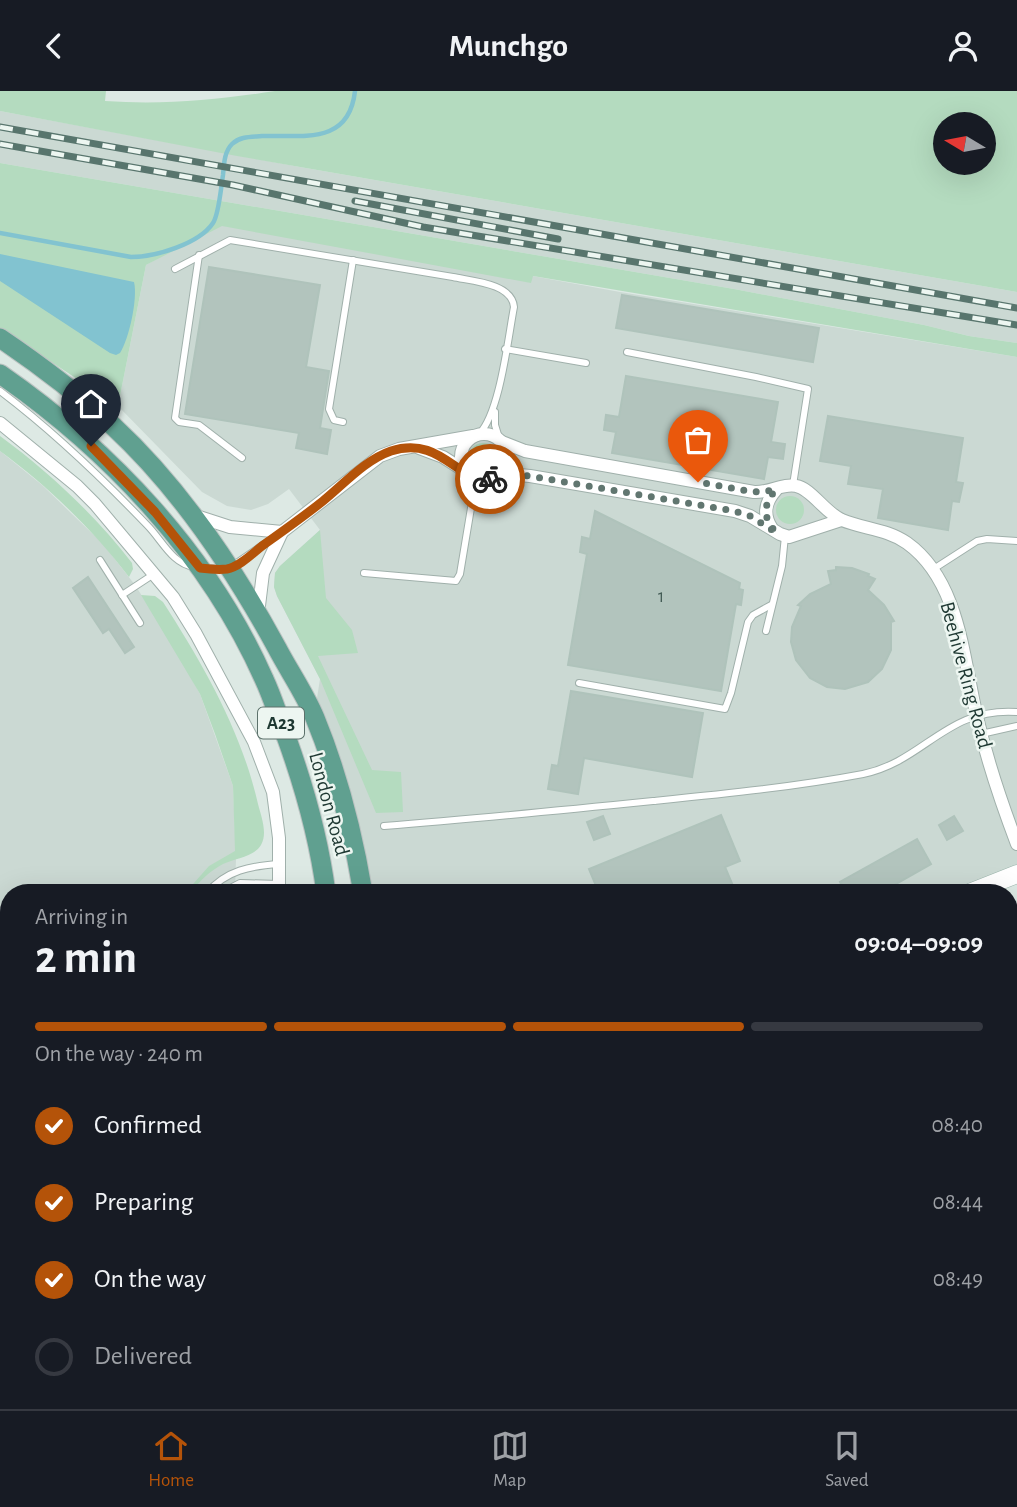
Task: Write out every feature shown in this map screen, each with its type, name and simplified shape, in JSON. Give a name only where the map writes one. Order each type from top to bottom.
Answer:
[{"type":"main road","name":"London Road","points":[[0,338],[32,360],[115,428],[191,514],[258,614],[314,717],[355,845],[362,884]]},
{"type":"main road","name":"London Road","points":[[0,374],[108,462],[169,527],[220,597],[264,678],[303,784],[325,884]]},
{"type":"street","points":[[0,423],[77,486],[173,597],[196,634],[254,742],[273,792],[279,838],[279,884]]},
{"type":"street","points":[[258,614],[263,573],[282,532],[374,459],[391,451],[489,434],[525,451],[754,492],[793,485]]},
{"type":"street","points":[[473,477],[464,469],[461,456],[464,445],[476,435]]},
{"type":"street","points":[[490,479],[497,476],[506,464],[507,452],[500,440]]},
{"type":"street","points":[[409,447],[436,453],[473,477],[490,479],[509,474],[530,476],[734,511],[750,516],[781,534],[797,536],[841,520]]},
{"type":"street","name":"Beehive Ring Road","points":[[793,485],[806,490],[841,520],[882,530],[900,539],[918,553],[932,570],[942,587],[957,629],[976,717],[1001,802],[1017,844]]},
{"type":"street","points":[[776,490],[768,499],[765,512],[769,524],[781,534]]},
{"type":"street","points":[[808,530],[816,516],[814,499]]},
{"type":"street","points":[[191,514],[230,527],[282,532]]},
{"type":"street","points":[[992,884],[1017,874]]},
{"type":"lane","points":[[175,269],[230,240],[490,285],[507,293],[514,302],[496,403],[495,425],[500,440]]},
{"type":"lane","points":[[199,255],[175,418],[179,422],[200,425],[242,458]]},
{"type":"lane","points":[[343,422],[332,418],[329,409],[353,260]]},
{"type":"lane","points":[[505,349],[586,363]]},
{"type":"lane","points":[[627,352],[808,389],[793,485]]},
{"type":"lane","points":[[0,391],[47,427],[106,482],[156,534],[178,562],[200,568],[228,569],[282,532]]},
{"type":"lane","points":[[476,435],[488,423],[496,403]]},
{"type":"lane","points":[[365,573],[456,581],[460,574],[473,477]]},
{"type":"lane","points":[[765,631],[782,566],[781,534]]},
{"type":"lane","points":[[932,570],[972,543],[995,539],[1017,541]]},
{"type":"lane","points":[[100,561],[140,623]]},
{"type":"lane","points":[[122,595],[154,574]]},
{"type":"lane","points":[[579,683],[725,709],[732,692],[748,622],[753,615],[771,605]]},
{"type":"lane","points":[[384,826],[750,791],[864,773],[897,763],[962,720],[997,712],[1017,712]]},
{"type":"lane","points":[[981,734],[1017,726]]},
{"type":"lane","points":[[217,884],[229,874],[243,869],[279,864]]},
{"type":"lane","points":[[238,884],[256,884]]},
{"type":"shaded area","points":[[0,111],[300,167],[1017,292],[1017,343],[969,336],[734,289],[0,163]]},
{"type":"shaded area","points":[[225,220],[620,292],[1017,357],[1017,874],[992,884],[361,884],[314,717],[320,679],[274,587],[275,573],[280,566],[320,530],[289,489],[268,504],[251,510],[227,506],[202,492],[118,406],[146,265]]},
{"type":"shaded area","points":[[0,451],[42,485],[103,544],[135,585],[172,643],[200,694],[233,786],[236,858],[235,884],[0,884]]},
{"type":"green space","points":[[0,91],[106,91],[105,101],[169,102],[275,91],[1017,91],[1017,292],[237,156],[0,111]]},
{"type":"green space","points":[[0,163],[734,289],[924,325],[969,336],[1017,343],[1017,357],[533,276],[531,283],[222,226],[146,265],[118,406],[0,328]]},
{"type":"green space","points":[[0,436],[54,479],[103,528],[132,563],[133,569],[129,577],[69,509],[0,451]]},
{"type":"green space","points":[[483,443],[493,447],[497,457],[493,467],[483,471],[473,467],[469,457],[473,447]]},
{"type":"green space","points":[[790,496],[800,500],[804,510],[800,520],[790,524],[780,520],[776,510],[780,500]]},
{"type":"green space","points":[[320,530],[326,598],[352,630],[358,653],[318,656],[372,770],[401,772],[403,812],[376,813],[320,679],[274,587],[275,573],[280,566]]},
{"type":"green space","points":[[141,595],[155,596],[163,602],[220,699],[242,750],[263,825],[263,840],[258,849],[218,867],[199,884],[193,884],[209,866],[235,851],[233,786],[200,694]]},
{"type":"water","points":[[0,254],[134,282],[132,318],[120,353],[110,353],[0,281]]},
{"type":"building","points":[[209,267],[320,285],[306,367],[329,371],[320,428],[331,430],[327,454],[296,448],[299,433],[185,414]]},
{"type":"building","points":[[622,295],[819,328],[813,362],[616,328]]},
{"type":"building","points":[[626,376],[778,402],[771,442],[785,444],[783,459],[768,457],[764,479],[612,453],[616,432],[604,430],[606,415],[619,417]]},
{"type":"building","points":[[828,416],[963,438],[956,482],[963,483],[959,502],[952,501],[948,530],[878,518],[883,489],[848,484],[851,466],[820,461]]},
{"type":"building","points":[[595,511],[740,583],[739,589],[743,590],[741,605],[736,604],[721,691],[568,665],[587,554],[580,552],[582,537],[590,539]]},
{"type":"building","points":[[836,567],[852,568],[875,579],[868,590],[884,605],[894,621],[891,622],[891,650],[882,669],[868,682],[845,689],[827,687],[810,678],[796,660],[791,642],[792,627],[801,606],[798,605],[810,594],[831,584],[828,571],[836,570]]},
{"type":"building","points":[[88,577],[134,647],[125,653],[109,629],[103,633],[73,588]]},
{"type":"building","points":[[571,691],[703,713],[692,777],[584,758],[578,794],[548,789],[552,765],[558,766]]},
{"type":"building","points":[[721,815],[740,861],[725,867],[732,884],[595,884],[589,869]]},
{"type":"building","points":[[603,816],[610,834],[594,840],[587,822]]},
{"type":"building","points":[[954,816],[963,831],[947,840],[939,825]]},
{"type":"building","points":[[917,839],[931,864],[896,884],[840,882]]},
{"type":"waterway","points":[[0,233],[131,257],[152,255],[176,248],[198,237],[213,223],[225,159],[232,144],[246,137],[308,136],[334,129],[344,121],[355,91]]},
{"type":"railway","points":[[0,127],[1017,308]]},
{"type":"railway","points":[[0,144],[233,185],[423,227],[1017,325]]},
{"type":"railway","points":[[355,201],[558,239]]},
{"type":"way so far","points":[[490,479],[517,474],[734,511],[750,516],[777,533],[769,524],[765,512],[768,499],[776,490],[762,493],[698,482]]},
{"type":"route","points":[[91,446],[169,527],[200,568],[228,569],[246,559],[369,463],[391,451],[409,447],[430,451],[448,459],[475,478],[490,479]]}]
